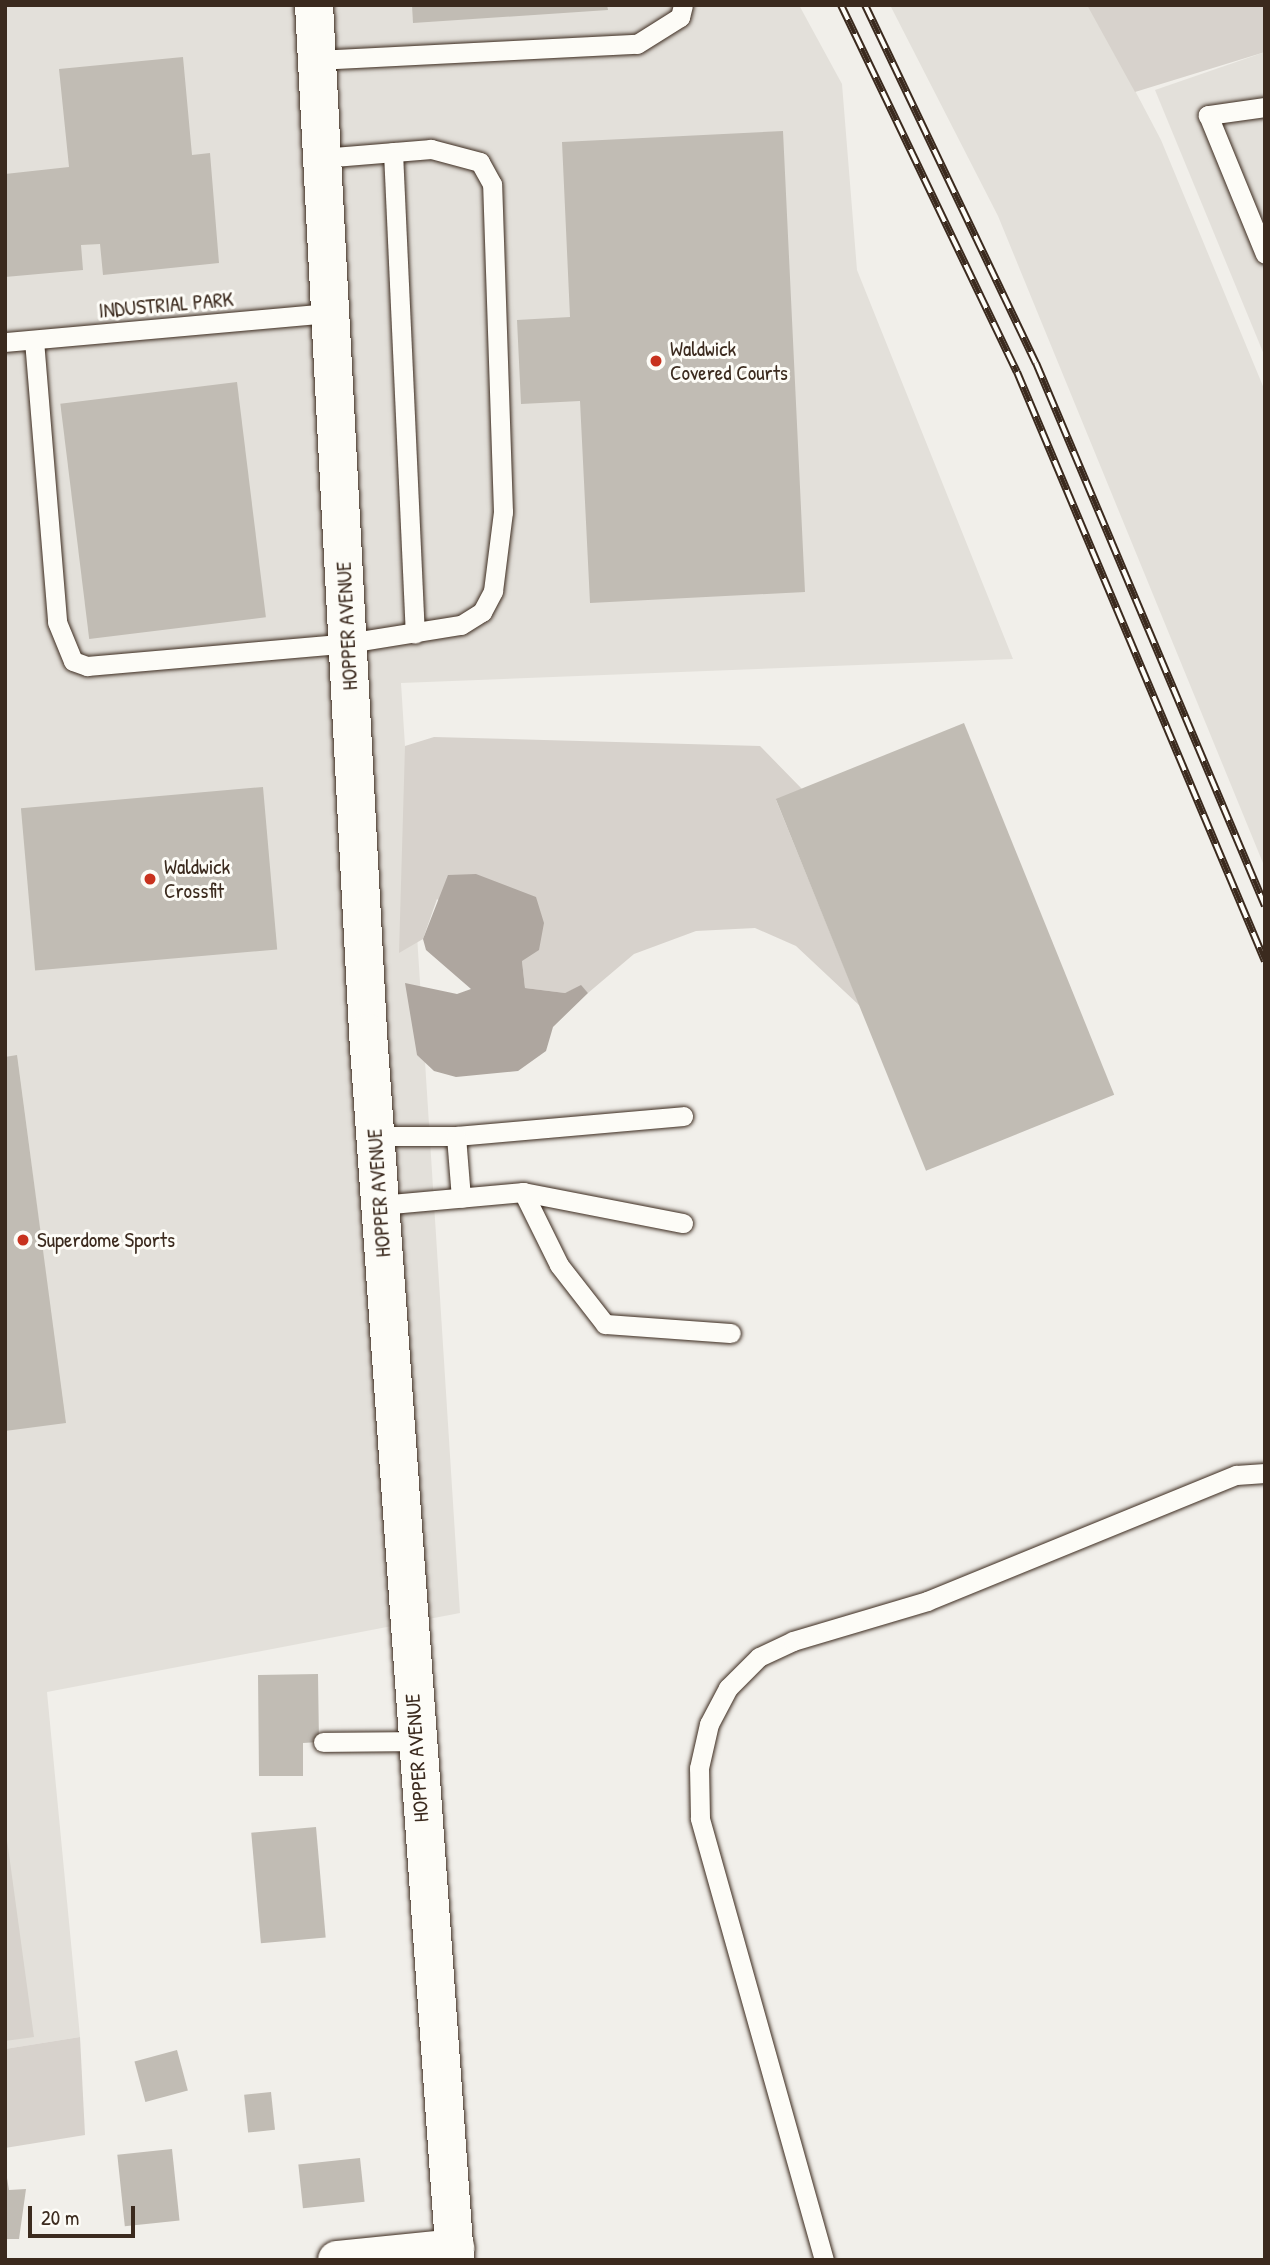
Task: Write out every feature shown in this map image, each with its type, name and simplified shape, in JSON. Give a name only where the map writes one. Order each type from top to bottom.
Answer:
[{"type":"street","name":"HOPPER AVENUE","points":[[314,5],[375,1136],[416,1741],[455,2254]]},
{"type":"street","points":[[337,2260],[455,2254]]},
{"type":"lane","points":[[317,60],[637,44],[680,17],[683,5]]},
{"type":"lane","points":[[1265,107],[1208,115],[1265,254]]},
{"type":"lane","points":[[34,340],[57,622],[73,660],[87,666],[348,643],[461,625],[482,612],[493,591],[503,512],[492,184],[480,162],[431,149],[393,152],[320,141]]},
{"type":"lane","points":[[393,152],[415,633]]},
{"type":"lane","name":"INDUSTRIAL PARK","points":[[5,342],[331,313]]},
{"type":"lane","points":[[375,1136],[456,1136],[683,1116]]},
{"type":"lane","points":[[456,1136],[461,1198]]},
{"type":"lane","points":[[380,1205],[523,1192],[683,1223]]},
{"type":"lane","points":[[523,1192],[559,1265],[605,1324],[732,1333]]},
{"type":"lane","points":[[824,2260],[700,1818],[702,1757],[728,1688],[759,1657],[793,1641],[927,1601],[1236,1475],[1265,1473]]},
{"type":"lane","points":[[323,1742],[416,1741]]},
{"type":"shaded area","points":[[5,5],[799,5],[842,84],[857,270],[1013,659],[401,683],[460,1613],[47,1692],[80,2037],[5,2049]]},
{"type":"shaded area","points":[[890,5],[1090,5],[1161,140],[1265,391],[1265,868],[998,216]]},
{"type":"shaded area","points":[[1087,5],[1265,5],[1265,52],[1135,92]]},
{"type":"shaded area","points":[[1265,52],[1265,357],[1155,90]]},
{"type":"shaded area","points":[[434,737],[760,746],[802,789],[776,800],[860,1006],[796,946],[755,928],[696,931],[634,954],[588,993],[581,986],[565,993],[525,988],[522,961],[437,899],[423,939],[399,953],[405,746]]},
{"type":"shaded area","points":[[476,874],[536,897],[544,923],[539,950],[522,961],[525,988],[565,993],[581,985],[588,993],[553,1027],[546,1051],[518,1071],[456,1077],[434,1071],[417,1055],[405,983],[457,994],[471,989],[426,950],[423,939],[448,875]]},
{"type":"shaded area","points":[[5,1825],[34,2037],[5,2041]]},
{"type":"shaded area","points":[[80,2037],[85,2135],[5,2148],[5,2049]]},
{"type":"building","points":[[412,5],[607,5],[608,10],[413,23]]},
{"type":"building","points":[[183,57],[192,155],[210,153],[219,263],[103,275],[100,244],[81,245],[83,270],[5,277],[5,174],[69,167],[59,69]]},
{"type":"building","name":"Waldwick Covered Courts","points":[[783,131],[805,592],[590,603],[580,401],[521,404],[517,320],[570,317],[562,142]]},
{"type":"building","points":[[237,382],[266,617],[89,639],[60,404]]},
{"type":"building","points":[[964,723],[1114,1095],[926,1171],[776,799]]},
{"type":"building","name":"Waldwick Crossfit","points":[[263,787],[277,949],[35,971],[21,808]]},
{"type":"building","name":"Superdome Sports","points":[[17,1055],[66,1423],[5,1431],[5,1057]]},
{"type":"building","points":[[318,1674],[319,1742],[303,1743],[303,1776],[259,1776],[258,1675]]},
{"type":"building","points":[[316,1827],[326,1938],[261,1943],[251,1833]]},
{"type":"building","points":[[177,2050],[188,2091],[145,2102],[134,2061]]},
{"type":"building","points":[[271,2092],[275,2130],[248,2133],[244,2095]]},
{"type":"building","points":[[172,2149],[180,2221],[125,2226],[117,2155]]},
{"type":"building","points":[[360,2158],[365,2202],[303,2208],[298,2164]]},
{"type":"building","points":[[5,2166],[9,2190],[26,2189],[19,2239],[5,2239]]},
{"type":"railway","points":[[841,5],[1017,372],[1265,961]]},
{"type":"railway","points":[[865,5],[1036,363],[1265,906]]},
{"type":"place","name":"Waldwick Covered Courts","points":[[656,361]]},
{"type":"place","name":"Waldwick Crossfit","points":[[150,879]]},
{"type":"place","name":"Superdome Sports","points":[[23,1240]]}]
